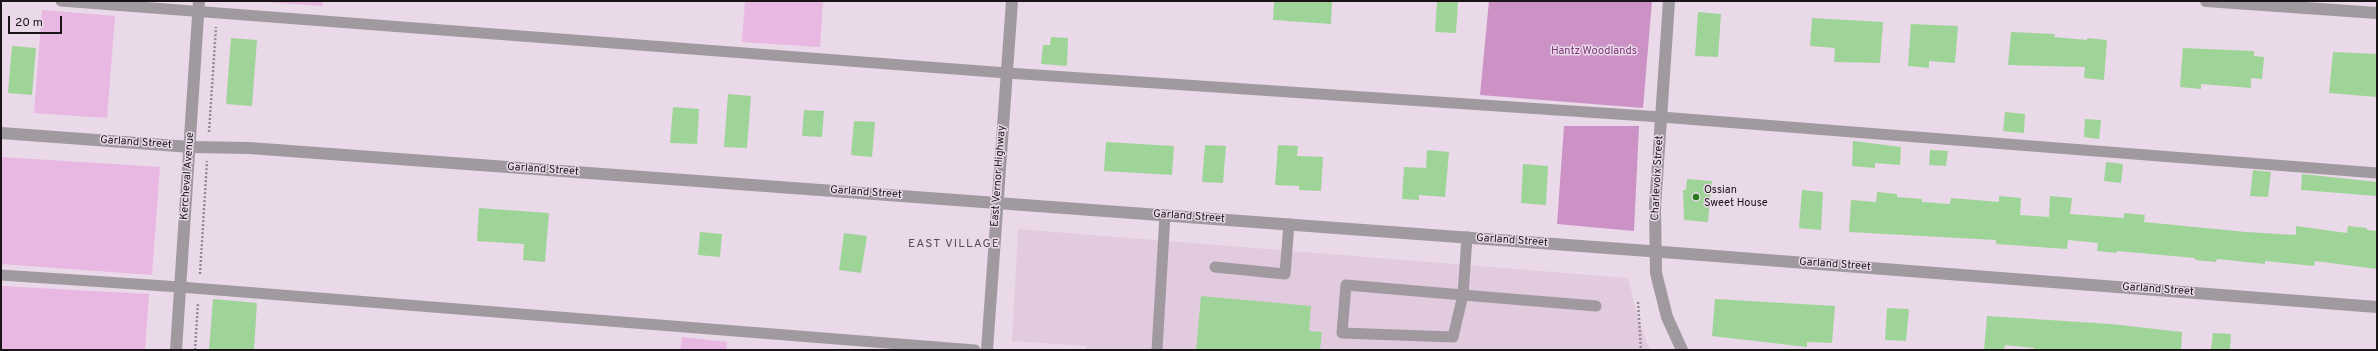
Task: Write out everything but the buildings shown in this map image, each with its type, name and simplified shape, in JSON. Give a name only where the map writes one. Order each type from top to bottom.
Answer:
[{"type":"street","name":"East Vernor Highway","points":[[987,350],[1012,1]]},
{"type":"street","name":"Charlevoix Street","points":[[1669,1],[1655,207],[1656,274],[1667,317],[1682,350]]},
{"type":"street","points":[[2206,1],[2377,12]]},
{"type":"street","name":"Kercheval Avenue","points":[[176,350],[191,147],[199,6]]},
{"type":"street","name":"Garland Street","points":[[1,132],[191,147],[249,148],[1467,237],[2377,307]]},
{"type":"lane","points":[[61,1],[199,6],[217,12],[1007,73],[1661,117],[2377,173]]},
{"type":"lane","points":[[1157,350],[1165,215]]},
{"type":"lane","points":[[1215,267],[1285,274],[1289,224]]},
{"type":"lane","points":[[1467,237],[1463,295],[1453,337],[1342,333],[1346,285],[1463,295],[1596,306]]},
{"type":"lane","points":[[1,275],[199,288],[975,350]]},
{"type":"path","points":[[195,350],[217,12]]},
{"type":"path","points":[[1638,302],[1641,350]]},
{"type":"shaded area","points":[[252,1],[323,1],[322,6]]},
{"type":"shaded area","points":[[745,1],[823,1],[820,47],[742,42]]},
{"type":"shaded area","points":[[42,10],[115,16],[107,118],[34,113]]},
{"type":"shaded area","points":[[1,157],[160,167],[152,275],[1,264]]},
{"type":"shaded area","points":[[1018,229],[1628,278],[1638,319],[1650,350],[1086,350],[1086,346],[1012,341]]},
{"type":"shaded area","points":[[1,286],[149,294],[145,350],[1,350]]},
{"type":"shaded area","points":[[682,337],[727,342],[726,350],[680,350]]},
{"type":"green space","name":"Hantz Woodlands","points":[[1489,1],[1652,1],[1643,108],[1480,95]]},
{"type":"green space","points":[[1564,126],[1639,126],[1634,231],[1557,224]]},
{"type":"place","name":"Ossian Sweet House","points":[[1696,197]]},
{"type":"district","name":"EAST VILLAGE","points":[[954,245]]}]
